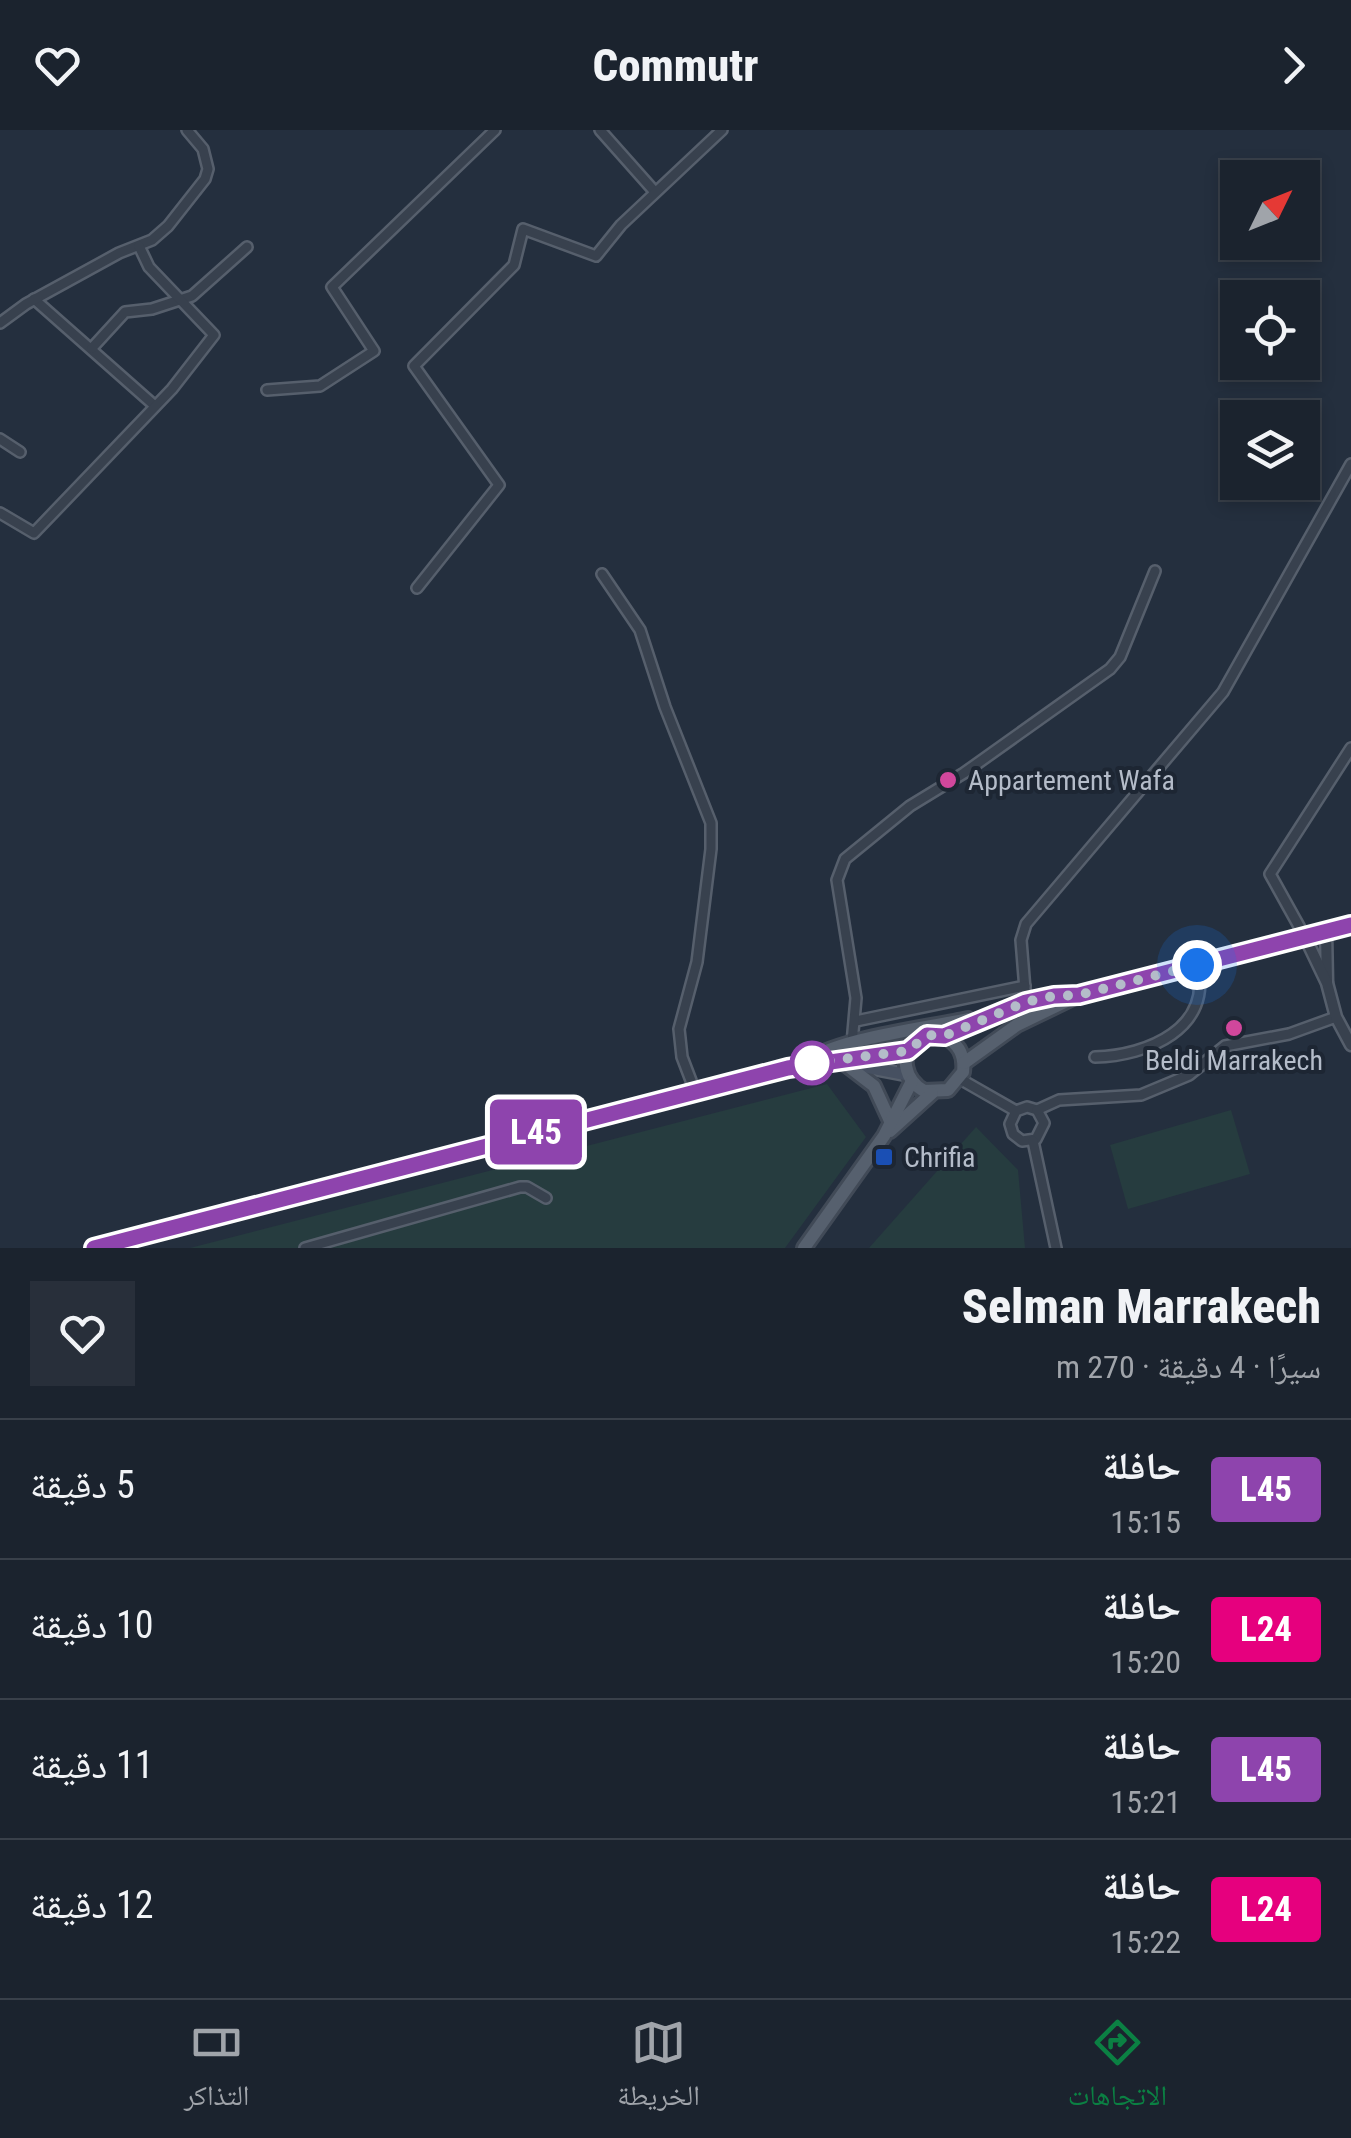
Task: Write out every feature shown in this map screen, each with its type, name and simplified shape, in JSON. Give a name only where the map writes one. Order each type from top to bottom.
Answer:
[{"type":"main road","points":[[964,1063],[1017,1025],[1079,995],[1351,925]]},
{"type":"main road","points":[[95,1248],[131,1243],[803,1064],[908,1051],[927,1035],[944,1036],[1026,1002],[1079,995]]},
{"type":"main road","points":[[803,1064],[812,1056],[852,1043],[1000,1013]]},
{"type":"main road","points":[[888,1129],[932,1093],[948,1090],[960,1080],[964,1063],[959,1046],[944,1036]]},
{"type":"main road","points":[[804,1248],[888,1129],[910,1078],[908,1051]]},
{"type":"main road","points":[[837,1062],[910,1078],[932,1093]]},
{"type":"main road","points":[[837,1062],[874,1086],[888,1129]]},
{"type":"street","points":[[0,323],[168,226],[204,179],[208,160],[187,130]]},
{"type":"street","points":[[267,390],[320,386],[374,352],[332,287],[496,130]]},
{"type":"street","points":[[600,130],[655,192]]},
{"type":"street","points":[[417,588],[499,484],[414,366],[514,264],[523,229],[596,256],[655,192],[722,130]]},
{"type":"street","points":[[0,513],[34,533],[155,406],[214,335],[149,267],[139,246]]},
{"type":"street","points":[[92,348],[125,312],[192,296],[247,248]]},
{"type":"street","points":[[34,300],[155,406]]},
{"type":"street","points":[[0,439],[20,452]]},
{"type":"street","points":[[1026,1002],[1021,940],[1026,924],[1223,692],[1351,464]]},
{"type":"street","points":[[852,1043],[856,998],[838,880],[845,860],[910,806],[964,773],[1110,669],[1122,652],[1155,571]]},
{"type":"street","points":[[602,574],[640,630],[665,707],[711,823],[697,962],[680,1029],[682,1057],[696,1092]]},
{"type":"street","points":[[1351,748],[1270,871],[1270,878],[1327,983],[1336,1018],[1351,1045]]},
{"type":"street","points":[[1326,931],[1327,983]]},
{"type":"street","points":[[1095,1056],[1135,1053],[1177,1030],[1199,1000],[1197,965]]},
{"type":"street","points":[[856,1021],[1025,986]]},
{"type":"street","points":[[1037,1110],[1059,1100],[1141,1094],[1188,1075],[1225,1046],[1289,1034],[1336,1018]]},
{"type":"street","points":[[960,1080],[1014,1114]]},
{"type":"street","points":[[1026,1107],[1037,1110],[1044,1128],[1033,1141],[1022,1141],[1013,1134],[1014,1114],[1026,1107]]},
{"type":"street","points":[[1033,1141],[1056,1248]]},
{"type":"street","points":[[307,1248],[520,1186],[546,1198]]},
{"type":"green space","points":[[827,1084],[866,1137],[785,1248],[190,1248]]},
{"type":"green space","points":[[1231,1110],[1250,1174],[1128,1209],[1110,1145]]},
{"type":"green space","points":[[976,1127],[1018,1170],[1025,1248],[869,1248]]},
{"type":"bus line","name":"L45","points":[[94,1248],[803,1064],[908,1051],[927,1035],[944,1036],[1026,1002],[1079,995],[1351,925]]},
{"type":"place","name":"Appartement Wafa","points":[[948,780]]},
{"type":"place","name":"Beldi Marrakech","points":[[1234,1028]]},
{"type":"place","name":"Chrifia","points":[[884,1157]]},
{"type":"route","points":[[812,1063],[908,1051],[927,1035],[944,1036],[1026,1002],[1079,995],[1197,965]]}]
